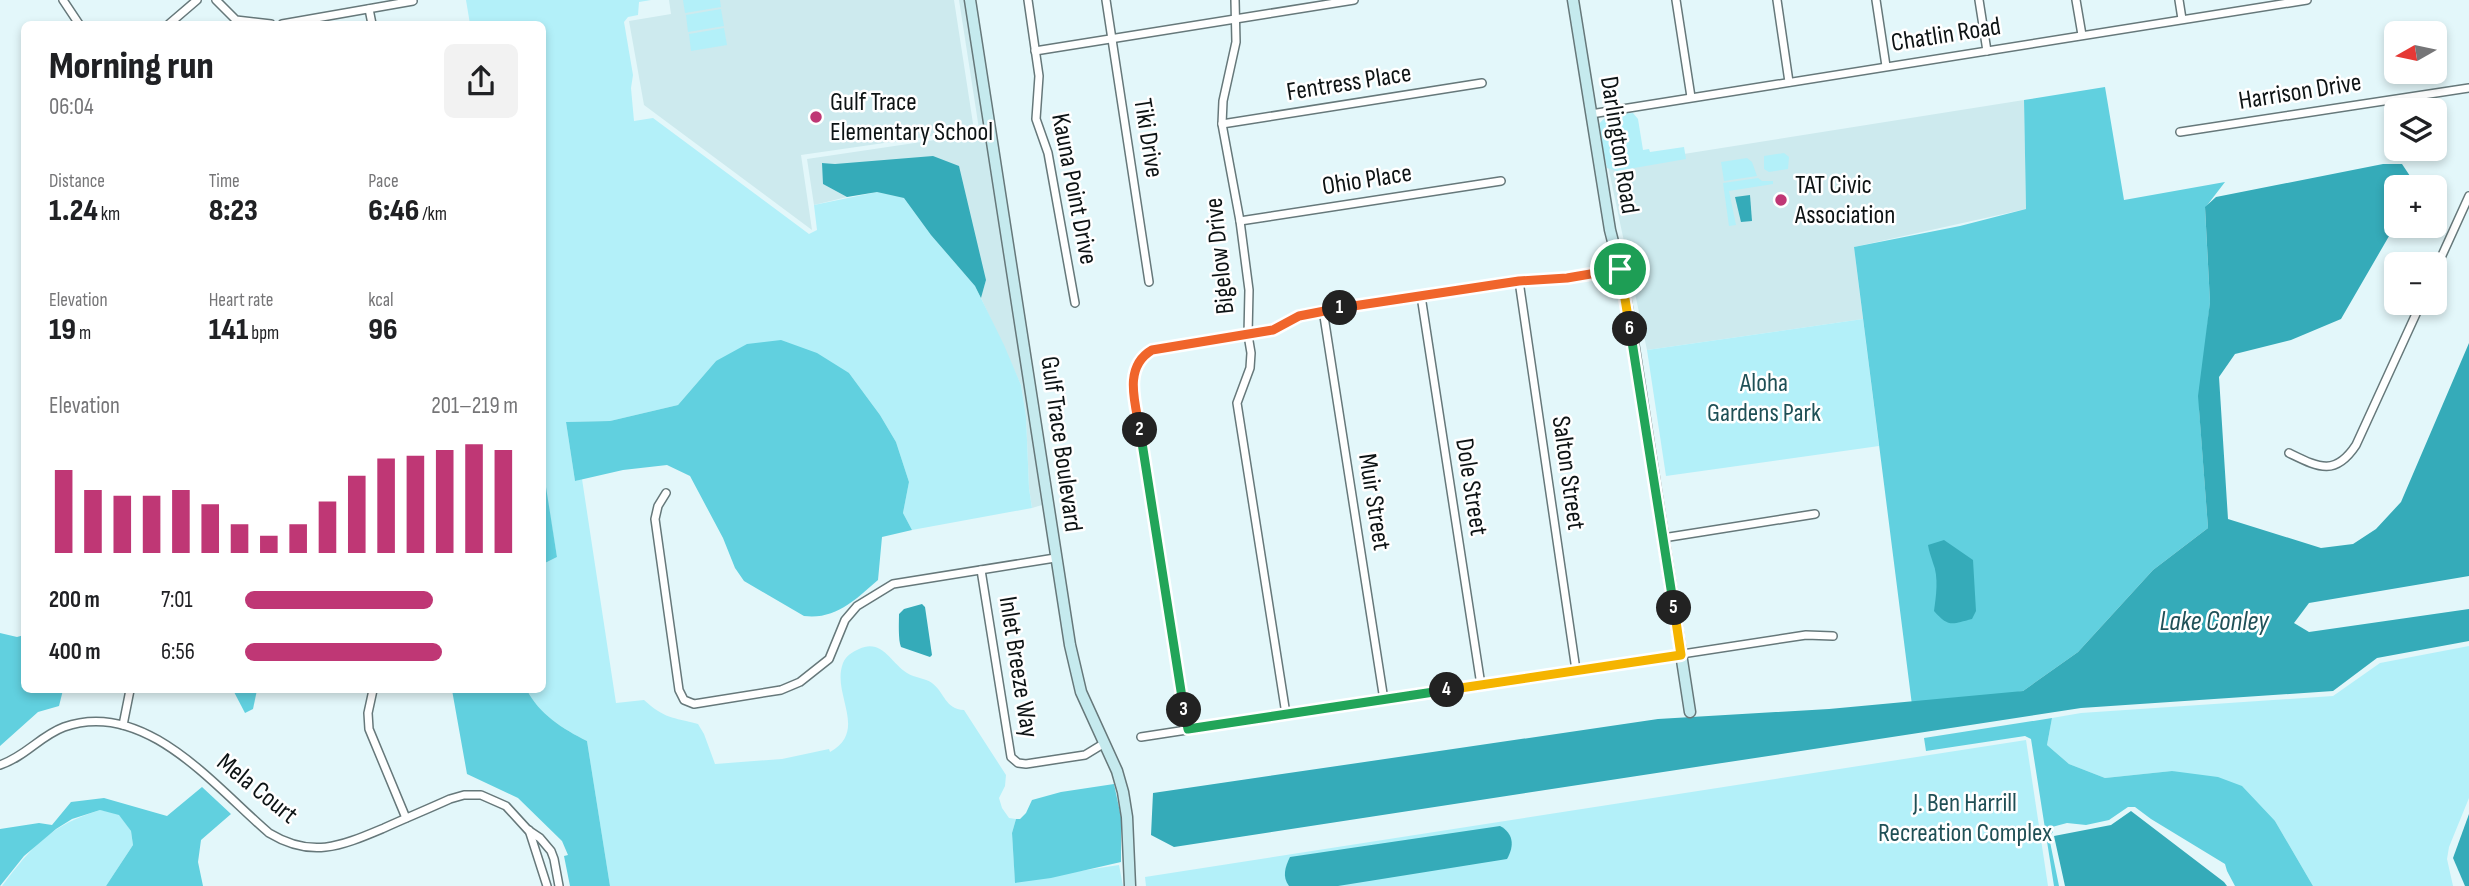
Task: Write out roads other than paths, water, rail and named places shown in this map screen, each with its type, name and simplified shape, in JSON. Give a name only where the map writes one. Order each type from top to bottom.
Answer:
[{"type":"street","points":[[62,0],[77,21]]},
{"type":"street","points":[[172,21],[197,0]]},
{"type":"street","points":[[216,0],[236,20],[245,21]]},
{"type":"street","name":"Gulf Trace Boulevard","points":[[970,0],[1055,558],[1075,668],[1089,713],[1117,771],[1123,792],[1127,817],[1130,886]]},
{"type":"street","name":"Kauna Point Drive","points":[[1028,0],[1039,76],[1036,119],[1048,153],[1075,303]]},
{"type":"street","name":"Tiki Drive","points":[[1106,0],[1149,282]]},
{"type":"street","name":"Bigelow Drive","points":[[1235,0],[1237,41],[1223,102],[1222,124],[1240,221],[1249,290],[1248,335],[1251,353],[1250,368],[1237,403],[1286,714]]},
{"type":"street","points":[[1035,51],[1334,1],[1354,0]]},
{"type":"street","name":"Darlington Road","points":[[1573,0],[1610,230],[1620,269],[1690,712]]},
{"type":"street","points":[[1676,0],[1691,97]]},
{"type":"street","points":[[1777,0],[1789,82]]},
{"type":"street","points":[[1876,0],[1886,66]]},
{"type":"street","points":[[1979,0],[1987,51]]},
{"type":"street","points":[[2076,0],[2082,35]]},
{"type":"street","points":[[2179,0],[2182,19]]},
{"type":"street","name":"Chatlin Road","points":[[1591,114],[2278,2],[2307,0]]},
{"type":"street","points":[[299,21],[413,1]]},
{"type":"street","points":[[369,9],[371,21]]},
{"type":"street","name":"Fentress Place","points":[[1222,124],[1482,83]]},
{"type":"street","name":"Harrison Drive","points":[[2180,132],[2469,88]]},
{"type":"street","name":"Ohio Place","points":[[1240,221],[1500,181]]},
{"type":"street","points":[[2444,252],[2469,196]]},
{"type":"street","points":[[1188,729],[1132,385],[1133,374],[1143,355],[1152,350],[1273,330],[1299,316],[1323,310],[1620,269]]},
{"type":"street","name":"Salton Street","points":[[1519,281],[1576,670]]},
{"type":"street","name":"Dole Street","points":[[1421,296],[1480,685]]},
{"type":"street","name":"Muir Street","points":[[1323,310],[1384,699]]},
{"type":"street","points":[[2289,453],[2326,468],[2347,458],[2356,445],[2416,315]]},
{"type":"street","points":[[666,493],[658,506],[655,519],[679,690],[684,700],[694,704],[781,690],[800,682],[829,659],[845,620],[857,606],[893,583],[1055,558]]},
{"type":"street","points":[[1663,538],[1815,514]]},
{"type":"street","name":"Inlet Breeze Way","points":[[981,570],[1011,757],[1018,762],[1038,762],[1085,755],[1103,744]]},
{"type":"street","points":[[1141,737],[1806,635],[1833,636]]},
{"type":"street","points":[[123,725],[129,693]]},
{"type":"street","points":[[372,693],[368,713],[369,729],[406,818]]},
{"type":"street","name":"Mela Court","points":[[0,765],[19,758],[63,727],[93,722],[123,725],[182,755],[269,833],[308,848],[333,847],[457,797],[481,795],[506,806],[528,830],[540,838],[551,851],[559,886]]},
{"type":"street","name":"Mela Court","points":[[528,830],[546,886]]},
{"type":"water","points":[[933,156],[959,166],[986,280],[981,298],[975,286],[931,235],[904,198],[877,192],[847,197],[823,184],[822,163]]},
{"type":"water","name":"Lake Conley","points":[[2383,164],[2402,164],[2409,175],[2384,175],[2384,238],[2388,238],[2341,319],[2291,340],[2235,354],[2219,377],[2228,519],[2321,548],[2353,544],[2376,529],[2401,502],[2469,343],[2469,576],[2309,603],[2294,623],[2309,632],[2469,609],[2469,641],[2377,658],[2333,691],[2081,708],[1174,847],[1151,835],[1153,793],[1658,719],[1829,709],[2023,691],[2078,652],[2153,570],[2208,528],[2198,396],[2210,302],[2205,207],[2216,197]]},
{"type":"water","points":[[1750,195],[1752,221],[1741,222],[1735,197]]},
{"type":"water","points":[[1944,540],[1973,560],[1976,611],[1972,619],[1951,623],[1943,620],[1934,611],[1936,574],[1928,545]]},
{"type":"water","points":[[922,604],[925,607],[932,655],[930,657],[901,647],[899,640],[899,614],[904,609]]},
{"type":"water","points":[[2131,811],[2227,886],[2065,886],[2054,836],[2111,825]]},
{"type":"water","points":[[2469,814],[2469,886],[2465,886],[2453,858]]},
{"type":"water","points":[[1500,826],[1508,832],[1511,840],[1507,859],[1338,886],[1289,886],[1285,876],[1290,857]]},
{"type":"place","name":"Gulf Trace Elementary School","points":[[816,117]]},
{"type":"place","name":"TAT Civic Association","points":[[1781,200]]},
{"type":"park label","name":"Aloha Gardens Park","points":[[1764,398]]},
{"type":"park label","name":"J. Ben Harrill Recreation Complex","points":[[1965,818]]}]
